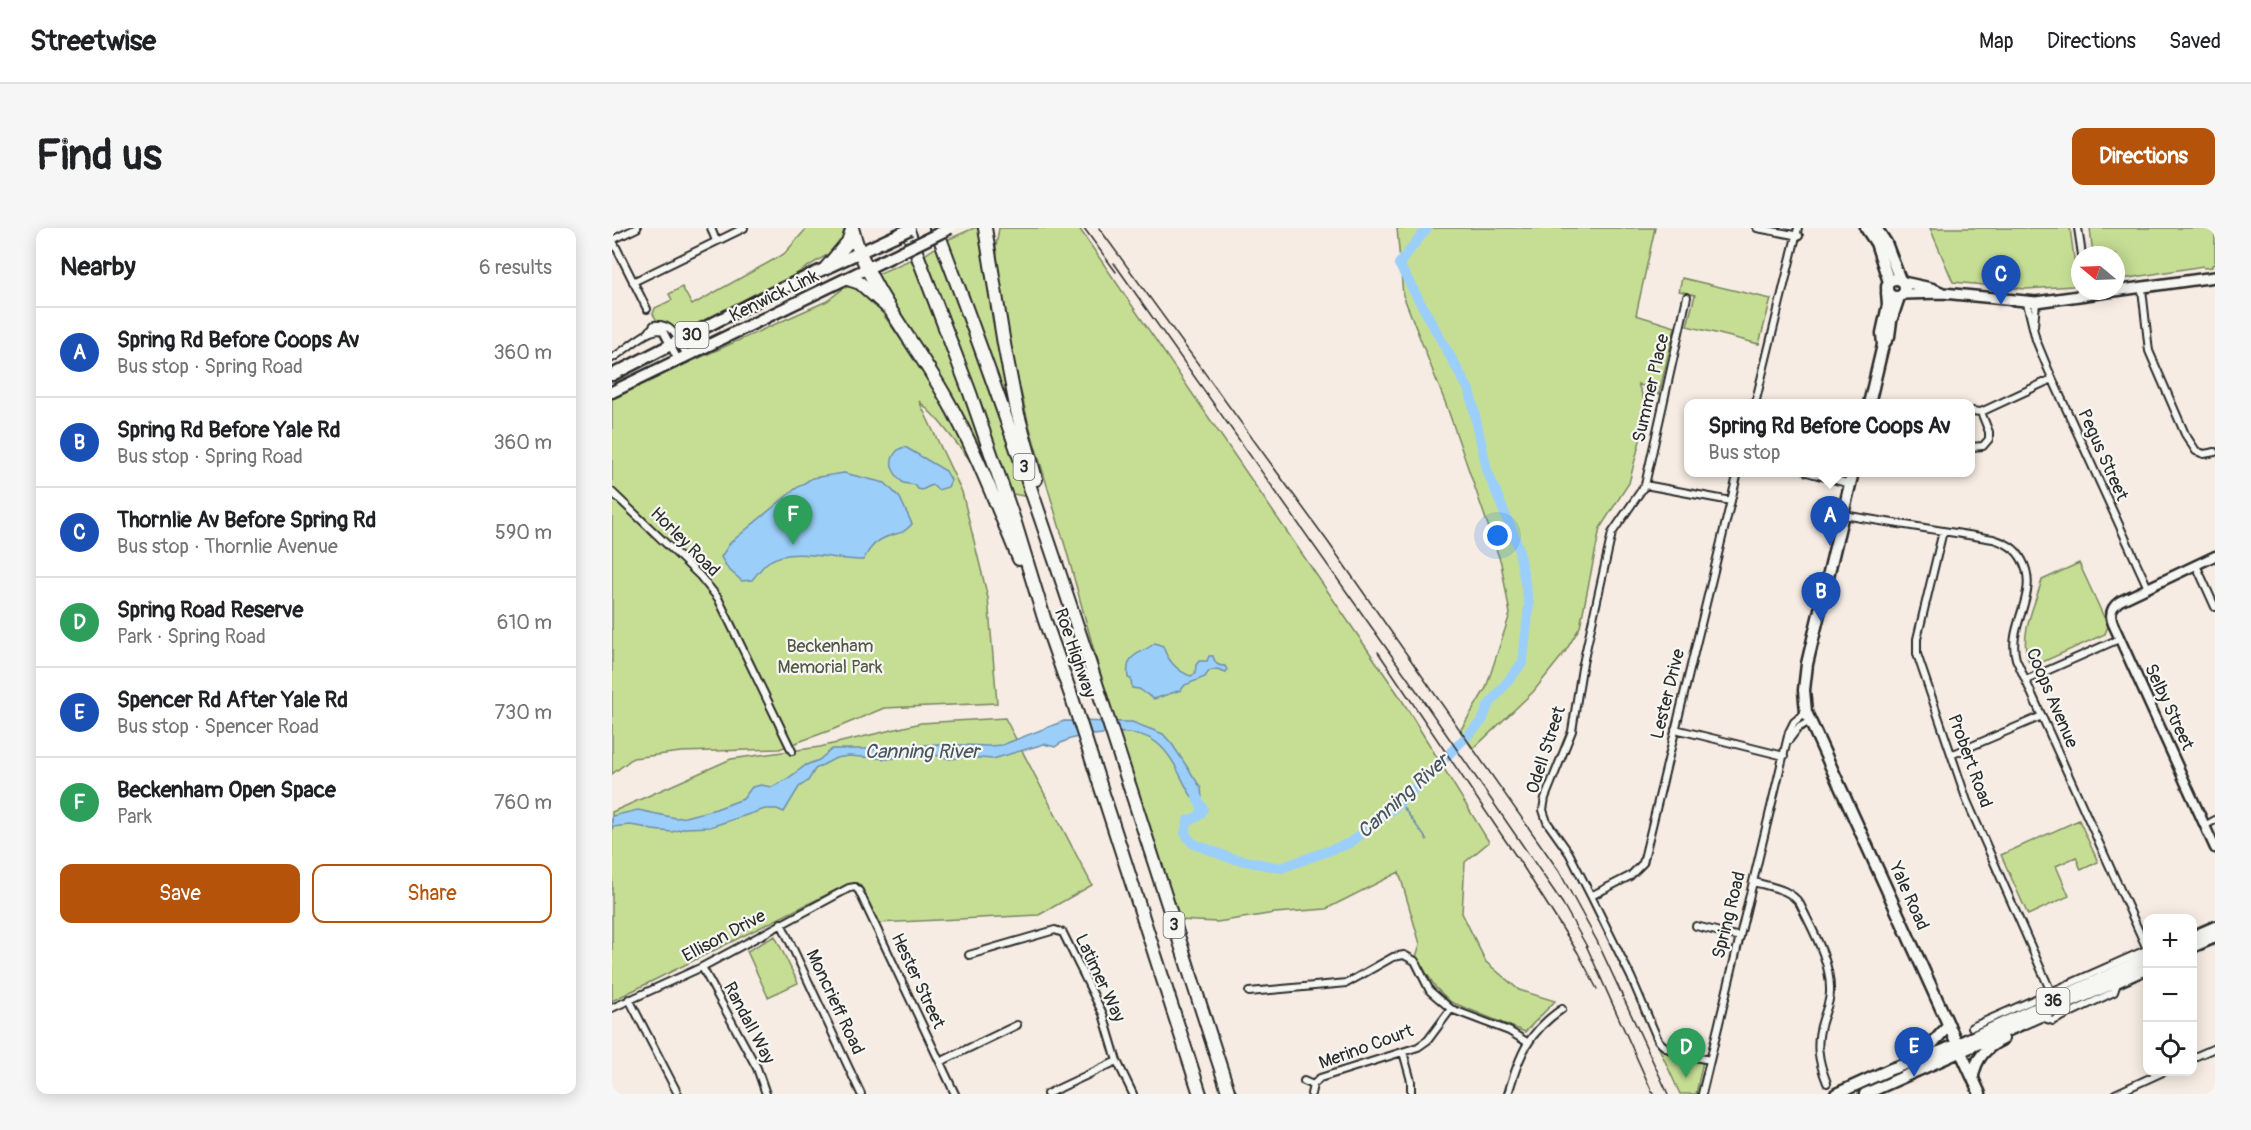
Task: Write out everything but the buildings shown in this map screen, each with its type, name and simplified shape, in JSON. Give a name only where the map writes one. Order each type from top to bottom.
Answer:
[{"type":"highway","name":"Roe Highway","points":[[909,228],[1015,523],[1200,1094]]},
{"type":"highway","name":"Roe Highway","points":[[936,228],[1019,452],[1229,1094]]},
{"type":"highway","points":[[985,228],[1017,411],[1060,558],[1071,606]]},
{"type":"highway","points":[[995,228],[993,239],[996,287]]},
{"type":"highway","points":[[852,229],[867,268],[945,395],[975,452],[1044,618]]},
{"type":"highway","points":[[826,268],[848,242],[852,229]]},
{"type":"highway","points":[[848,279],[861,283],[880,302],[892,310]]},
{"type":"main road","name":"Kenwick Link","points":[[612,375],[909,228]]},
{"type":"main road","name":"Kenwick Link","points":[[612,392],[950,228]]},
{"type":"main road","points":[[1866,228],[1876,243],[1895,284],[1905,288],[1891,321],[1889,336],[1883,345]]},
{"type":"main road","points":[[1870,399],[1883,345],[1882,333],[1888,305],[1895,284],[1886,243],[1876,228]]},
{"type":"main road","points":[[2125,290],[2215,277]]},
{"type":"main road","points":[[1895,284],[1931,288],[1943,293]]},
{"type":"main road","points":[[1901,296],[1943,293],[2031,303],[2071,296]]},
{"type":"main road","points":[[1808,716],[1804,690],[1806,664],[1852,478]]},
{"type":"main road","name":"Yale Road","points":[[1808,716],[1980,1094]]},
{"type":"main road","points":[[2197,937],[2215,927]]},
{"type":"main road","points":[[2197,939],[2215,937]]},
{"type":"main road","name":"36","points":[[1865,1094],[2074,991],[2143,954]]},
{"type":"main road","name":"36","points":[[1836,1094],[1891,1069],[2025,1024],[2128,977],[2143,973]]},
{"type":"main road","points":[[2074,991],[2072,994],[2075,996],[2120,976],[2128,977]]},
{"type":"main road","points":[[1973,1077],[1975,1064],[1979,1057],[2025,1024]]},
{"type":"main road","points":[[1891,1069],[1905,1058],[1930,1046],[1949,1025]]},
{"type":"street","points":[[637,228],[612,240],[647,309]]},
{"type":"street","points":[[711,228],[716,241]]},
{"type":"street","points":[[633,282],[744,228]]},
{"type":"street","points":[[1757,228],[1798,236]]},
{"type":"street","points":[[1756,399],[1798,236],[1798,228]]},
{"type":"street","points":[[2078,228],[2081,246]]},
{"type":"street","points":[[2142,289],[2149,351],[2172,404],[2194,448],[2201,453],[2215,452]]},
{"type":"street","name":"Summer Place","points":[[1645,485],[1687,297]]},
{"type":"street","name":"Pegus Street","points":[[2031,303],[2034,332],[2052,379],[2148,588]]},
{"type":"street","points":[[612,358],[648,332],[658,329],[663,330],[675,344],[682,358]]},
{"type":"street","points":[[1975,411],[1981,412],[2052,379]]},
{"type":"street","points":[[1975,447],[1983,447],[1989,439],[1989,432],[1981,412]]},
{"type":"street","name":"Lester Drive","points":[[1592,896],[1638,871],[1643,863],[1737,477]]},
{"type":"street","points":[[1645,485],[1731,501]]},
{"type":"street","name":"Odell Street","points":[[1645,485],[1612,533],[1572,731],[1545,798],[1543,810],[1547,822],[1569,853],[1592,896],[1658,1040],[1663,1047],[1670,1050],[1710,1060]]},
{"type":"street","name":"Horley Road","points":[[612,492],[700,576],[718,598],[792,751]]},
{"type":"street","name":"Coops Avenue","points":[[1843,515],[2004,543],[2017,552],[2023,562],[2029,584],[2014,645],[2016,659],[2143,943]]},
{"type":"street","name":"Probert Road","points":[[1943,531],[1916,648],[1919,662],[1967,801],[2051,992]]},
{"type":"street","points":[[2148,588],[2215,556]]},
{"type":"street","points":[[2196,565],[2215,607]]},
{"type":"street","name":"Selby Street","points":[[2148,588],[2120,601],[2111,612],[2111,620],[2215,848]]},
{"type":"street","points":[[2026,680],[2119,639]]},
{"type":"street","name":"Spring Road","points":[[1788,743],[1789,732],[1794,722],[1808,716]]},
{"type":"street","name":"Spring Road","points":[[1702,1094],[1784,756],[1793,733],[1808,716]]},
{"type":"street","points":[[1951,755],[2042,716]]},
{"type":"street","points":[[1675,729],[1784,756]]},
{"type":"street","points":[[2206,825],[2215,820]]},
{"type":"street","points":[[1754,882],[1787,892],[1795,897],[1824,957],[1830,976],[1830,994],[1817,1047],[1820,1065],[1827,1083]]},
{"type":"street","name":"Hester Street","points":[[849,888],[855,887],[859,891],[955,1094]]},
{"type":"street","name":"Ellison Drive","points":[[612,1008],[702,967],[781,922],[849,888]]},
{"type":"street","name":"Moncrieff Road","points":[[781,922],[861,1094]]},
{"type":"street","points":[[1696,926],[1740,937]]},
{"type":"street","name":"Latimer Way","points":[[969,955],[1055,930],[1063,933],[1103,1014],[1117,1061],[1133,1094]]},
{"type":"street","points":[[1972,1027],[2143,954]]},
{"type":"street","points":[[1249,992],[1347,983],[1394,957],[1404,955],[1415,961],[1430,992],[1451,1009],[1509,1031],[1527,1042]]},
{"type":"street","name":"Randall Way","points":[[702,967],[757,1068],[766,1094]]},
{"type":"street","points":[[629,999],[678,1094]]},
{"type":"street","name":"Merino Court","points":[[1311,1094],[1313,1085],[1320,1078],[1418,1047],[1428,1040],[1451,1009]]},
{"type":"street","points":[[1508,1094],[1527,1042],[1533,1032],[1562,1009]]},
{"type":"street","points":[[940,1062],[1017,1025]]},
{"type":"street","points":[[2197,1056],[2215,1048]]},
{"type":"street","points":[[1403,1052],[1411,1081],[1411,1094]]},
{"type":"street","points":[[1047,1094],[1117,1061]]},
{"type":"street","points":[[2115,1094],[2153,1076]]},
{"type":"street","name":"Merino Court","points":[[1305,1081],[1313,1085]]},
{"type":"green space","points":[[807,228],[847,228],[847,237],[827,255],[753,300],[686,331],[657,321],[653,314],[655,308],[672,300],[669,294],[682,287],[692,305],[784,254]]},
{"type":"green space","points":[[974,228],[982,228],[1014,413],[1011,414],[947,240]]},
{"type":"green space","points":[[999,228],[1079,228],[1400,697],[1489,842],[1465,862],[1462,913],[1486,962],[1519,990],[1555,1001],[1525,1032],[1451,1002],[1436,988],[1416,957],[1420,944],[1399,872],[1326,909],[1275,913],[1217,922],[1178,920],[1112,716],[1029,425],[1005,326],[996,247]]},
{"type":"green space","points":[[1397,228],[1655,228],[1636,315],[1675,327],[1659,394],[1638,384],[1648,410],[1629,483],[1600,528],[1580,627],[1565,652],[1533,692],[1473,749],[1460,731],[1486,688],[1510,614],[1501,563],[1447,407],[1403,295]]},
{"type":"green space","points":[[1930,228],[2070,228],[2072,246],[2071,286],[2026,289],[1953,282]]},
{"type":"green space","points":[[2090,228],[2215,228],[2215,264],[2212,267],[2204,268],[2203,266],[2125,279],[2125,246],[2092,246]]},
{"type":"green space","points":[[938,246],[1029,497],[1008,493],[923,256]]},
{"type":"green space","points":[[912,259],[948,349],[980,444],[975,446],[875,275]]},
{"type":"green space","points":[[1682,278],[1771,299],[1759,344],[1687,326],[1695,295],[1679,291]]},
{"type":"green space","name":"Beckenham Memorial Park","points":[[851,286],[873,300],[907,348],[946,407],[970,460],[938,420],[919,401],[962,492],[988,598],[997,703],[884,708],[779,749],[681,752],[633,758],[612,774],[612,397],[827,301],[844,288]]},
{"type":"green space","points":[[2079,563],[2108,626],[2105,634],[2036,665],[2029,662],[2025,642],[2026,631],[2042,580]]},
{"type":"green space","points":[[1005,718],[1092,885],[1039,915],[878,923],[860,885],[846,885],[612,1001],[612,812],[731,759],[820,747],[921,723]]},
{"type":"green space","points":[[2079,820],[2098,862],[2081,870],[2076,857],[2056,866],[2069,896],[2028,915],[2001,855]]},
{"type":"green space","points":[[775,936],[798,983],[768,997],[747,951]]},
{"type":"green space","points":[[1659,1048],[1703,1061],[1696,1094],[1680,1094]]},
{"type":"water","points":[[905,447],[946,471],[951,480],[948,487],[938,490],[932,485],[922,490],[915,485],[903,483],[893,471],[892,462],[895,453]]},
{"type":"water","points":[[844,473],[885,483],[900,498],[912,524],[902,532],[879,541],[863,560],[802,554],[789,555],[768,562],[752,580],[742,581],[728,569],[721,557],[730,543],[795,489],[812,478]]},
{"type":"water","points":[[1155,643],[1163,646],[1170,661],[1177,668],[1191,676],[1195,674],[1199,661],[1207,661],[1209,656],[1213,656],[1217,664],[1225,666],[1227,670],[1226,672],[1217,669],[1209,671],[1205,677],[1185,685],[1181,690],[1154,699],[1139,689],[1132,688],[1128,670],[1129,663],[1134,656]]},
{"type":"water","name":"Canning River","points":[[1064,721],[1132,722],[1163,734],[1201,788],[1203,809],[1192,797],[1173,762],[1158,744],[1140,735],[1117,733],[1078,737],[1055,747],[1044,744],[993,759],[965,757],[950,759],[935,755],[923,759],[914,755],[888,759],[849,756],[836,758],[815,769],[808,781],[799,787],[784,812],[777,809],[765,809],[710,827],[686,828],[672,832],[630,825],[612,827],[612,816],[638,810],[676,818],[716,809],[743,799],[752,787],[761,785],[772,787],[806,765],[819,760],[832,749],[875,749],[938,744],[1002,745]]},
{"type":"waterway","name":"Canning River","points":[[1197,798],[1203,809],[1197,817],[1188,820],[1185,833],[1192,843],[1230,858],[1281,868],[1350,843],[1400,803],[1482,721],[1488,706],[1523,662],[1529,604],[1518,546],[1487,470],[1470,392],[1399,264],[1427,228]]},
{"type":"waterway","points":[[1400,803],[1427,840]]},
{"type":"railway","points":[[1084,228],[1116,272]]},
{"type":"railway","points":[[1099,228],[1328,542],[1559,871],[1597,941],[1668,1094]]},
{"type":"railway","points":[[1114,263],[1416,690],[1563,904],[1586,945],[1653,1094]]},
{"type":"railway","points":[[1378,652],[1524,868],[1578,953],[1597,989]]},
{"type":"place","name":"Thornlie Av Before Spring Rd","points":[[2001,305]]},
{"type":"place","name":"Beckenham Open Space","points":[[793,545]]},
{"type":"place","name":"Spring Rd Before Coops Av","points":[[1830,546]]},
{"type":"place","name":"Spring Rd Before Yale Rd","points":[[1821,622]]},
{"type":"place","name":"Spencer Rd After Yale Rd","points":[[1914,1077]]},
{"type":"place","name":"Spring Road Reserve","points":[[1686,1078]]}]
